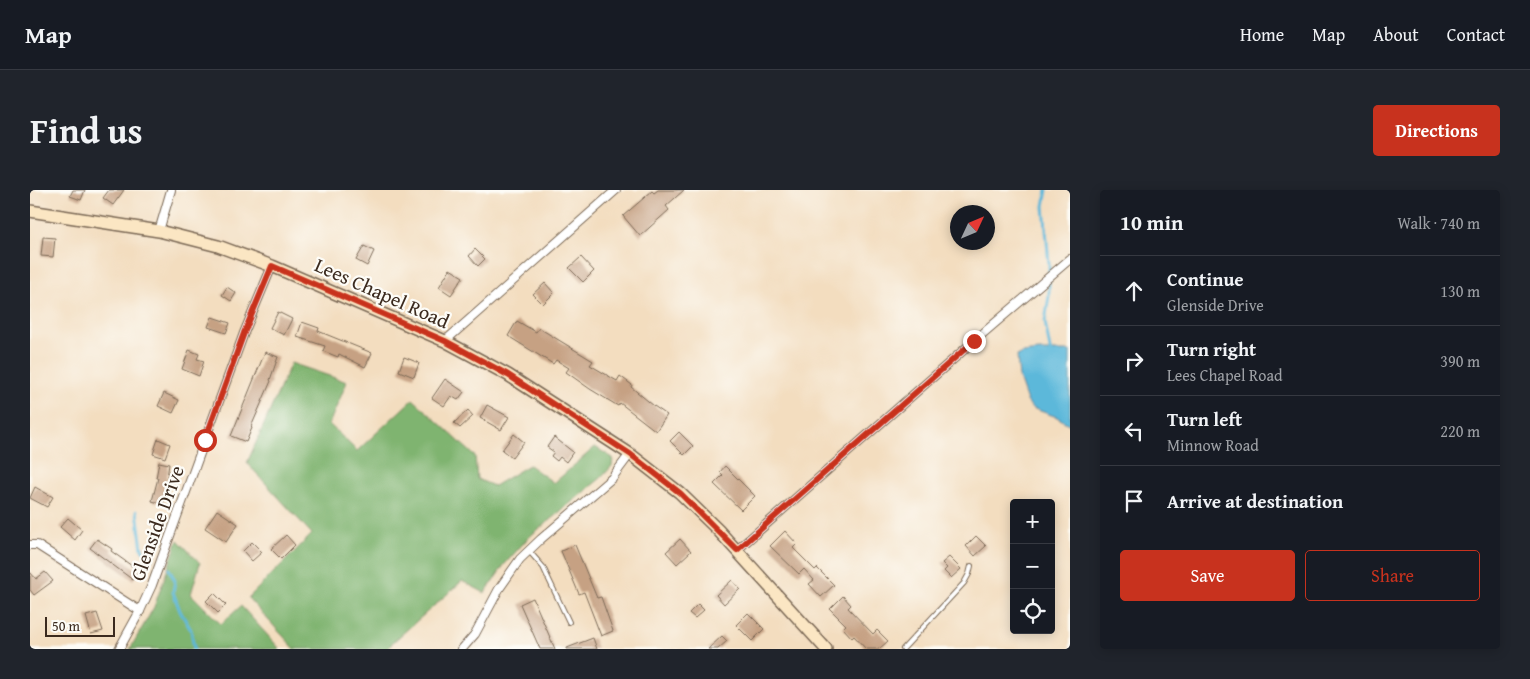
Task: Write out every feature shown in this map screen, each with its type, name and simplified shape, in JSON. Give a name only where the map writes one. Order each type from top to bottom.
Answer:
[{"type":"main road","name":"Lees Chapel Road","points":[[30,211],[159,231],[218,246],[272,266],[445,341],[508,375],[630,454],[680,493],[737,550],[826,649]]},
{"type":"street","points":[[159,231],[171,190]]},
{"type":"street","points":[[445,341],[616,190]]},
{"type":"street","points":[[737,550],[1070,259]]},
{"type":"street","name":"Glenside Drive","points":[[120,649],[152,585],[244,333],[272,266]]},
{"type":"street","points":[[462,649],[475,634],[499,589],[520,559],[612,478],[630,454]]},
{"type":"street","points":[[30,546],[37,545],[140,611]]},
{"type":"lane","points":[[528,551],[543,567],[569,622]]},
{"type":"lane","points":[[903,649],[964,583],[971,566]]},
{"type":"green space","points":[[291,363],[347,382],[329,424],[357,451],[413,399],[475,456],[477,479],[494,486],[529,465],[554,483],[595,447],[613,458],[612,466],[601,478],[529,537],[504,565],[485,593],[462,581],[392,643],[388,649],[295,649],[248,598],[312,534],[247,463]]},
{"type":"green space","points":[[178,540],[200,563],[191,594],[221,624],[241,606],[280,649],[130,649],[154,607]]},
{"type":"water","points":[[1070,351],[1070,425],[1057,417],[1032,408],[1027,401],[1019,378],[1017,356],[1023,353]]},
{"type":"building","points":[[73,190],[85,190],[81,200],[70,196]]},
{"type":"building","points":[[109,190],[124,190],[113,205],[103,198]]},
{"type":"building","points":[[658,190],[684,190],[666,206],[669,210],[640,236],[623,216],[652,191],[654,193]]},
{"type":"building","points":[[43,237],[55,238],[53,257],[41,256]]},
{"type":"building","points":[[364,246],[374,251],[367,266],[356,260]]},
{"type":"building","points":[[475,249],[485,259],[478,266],[469,256]]},
{"type":"building","points":[[581,257],[594,271],[583,282],[569,268]]},
{"type":"building","points":[[450,269],[463,277],[451,295],[439,287]]},
{"type":"building","points":[[545,283],[554,293],[543,304],[533,294]]},
{"type":"building","points":[[227,287],[236,293],[231,301],[222,295]]},
{"type":"building","points":[[278,312],[292,319],[284,335],[270,328]]},
{"type":"building","points":[[212,317],[230,323],[226,333],[208,327]]},
{"type":"building","points":[[517,321],[536,332],[539,328],[593,361],[590,365],[617,381],[620,376],[632,385],[631,387],[667,415],[656,431],[620,403],[618,406],[566,372],[569,368],[556,360],[553,364],[508,336]]},
{"type":"building","points":[[302,322],[319,328],[318,331],[372,353],[365,367],[339,354],[338,357],[323,351],[325,346],[297,337]]},
{"type":"building","points":[[189,350],[199,354],[197,359],[204,361],[199,376],[182,369]]},
{"type":"building","points":[[265,352],[278,357],[271,381],[246,442],[231,436]]},
{"type":"building","points":[[404,357],[419,363],[414,377],[399,371]]},
{"type":"building","points":[[445,379],[464,392],[458,400],[451,396],[444,406],[432,398]]},
{"type":"building","points":[[164,393],[179,400],[173,413],[158,406]]},
{"type":"building","points":[[487,405],[509,417],[501,430],[480,418]]},
{"type":"building","points":[[468,410],[473,416],[460,428],[454,423]]},
{"type":"building","points":[[679,432],[693,446],[684,455],[670,441]]},
{"type":"building","points":[[514,434],[524,442],[512,458],[502,450]]},
{"type":"building","points":[[554,437],[573,452],[566,462],[560,457],[557,461],[551,456],[554,452],[547,447]]},
{"type":"building","points":[[158,439],[170,444],[165,458],[153,454]]},
{"type":"building","points":[[159,462],[169,464],[165,491],[167,491],[163,504],[152,501],[158,478],[156,478]]},
{"type":"building","points":[[725,466],[755,496],[741,510],[714,484],[723,475],[720,472]]},
{"type":"building","points":[[35,487],[53,497],[47,507],[30,498]]},
{"type":"building","points":[[217,510],[238,524],[226,542],[205,528]]},
{"type":"building","points":[[68,518],[82,530],[75,540],[60,527]]},
{"type":"building","points":[[785,531],[797,544],[793,548],[815,570],[817,568],[834,585],[821,597],[809,584],[814,580],[804,569],[799,574],[770,546]]},
{"type":"building","points":[[286,535],[295,545],[281,559],[271,549]]},
{"type":"building","points":[[976,536],[986,546],[975,556],[966,546]]},
{"type":"building","points":[[97,539],[139,571],[133,580],[90,548]]},
{"type":"building","points":[[680,539],[691,551],[677,564],[666,552]]},
{"type":"building","points":[[252,542],[262,552],[252,561],[243,551]]},
{"type":"building","points":[[575,545],[597,598],[601,597],[613,631],[601,636],[584,592],[579,594],[561,551]]},
{"type":"building","points":[[949,557],[961,569],[951,578],[944,571],[947,568],[942,563]]},
{"type":"building","points":[[30,572],[36,579],[45,572],[53,581],[34,595],[30,590]]},
{"type":"building","points":[[732,580],[740,589],[724,604],[716,595]]},
{"type":"building","points":[[214,593],[226,605],[218,613],[206,601]]},
{"type":"building","points":[[843,596],[851,605],[848,608],[873,634],[877,630],[888,641],[879,649],[866,649],[854,636],[852,638],[843,628],[846,625],[830,609]]},
{"type":"building","points":[[533,598],[555,649],[540,649],[520,604]]},
{"type":"building","points":[[698,604],[704,610],[695,618],[689,613]]},
{"type":"building","points":[[97,613],[103,631],[91,634],[86,616]]},
{"type":"building","points":[[748,613],[764,629],[752,641],[736,625]]},
{"type":"building","points":[[722,636],[727,641],[718,649],[708,649]]},
{"type":"building","points":[[593,638],[597,649],[567,649],[567,648]]},
{"type":"waterway","points":[[1047,190],[1044,206],[1049,265],[1049,296],[1045,322],[1051,355]]},
{"type":"waterway","points":[[137,511],[142,549],[152,559]]},
{"type":"waterway","points":[[169,569],[175,581],[173,592],[180,611],[191,630],[194,649]]},
{"type":"route","points":[[205,440],[244,333],[272,266],[445,341],[508,375],[630,454],[680,493],[737,550],[974,341]]}]
